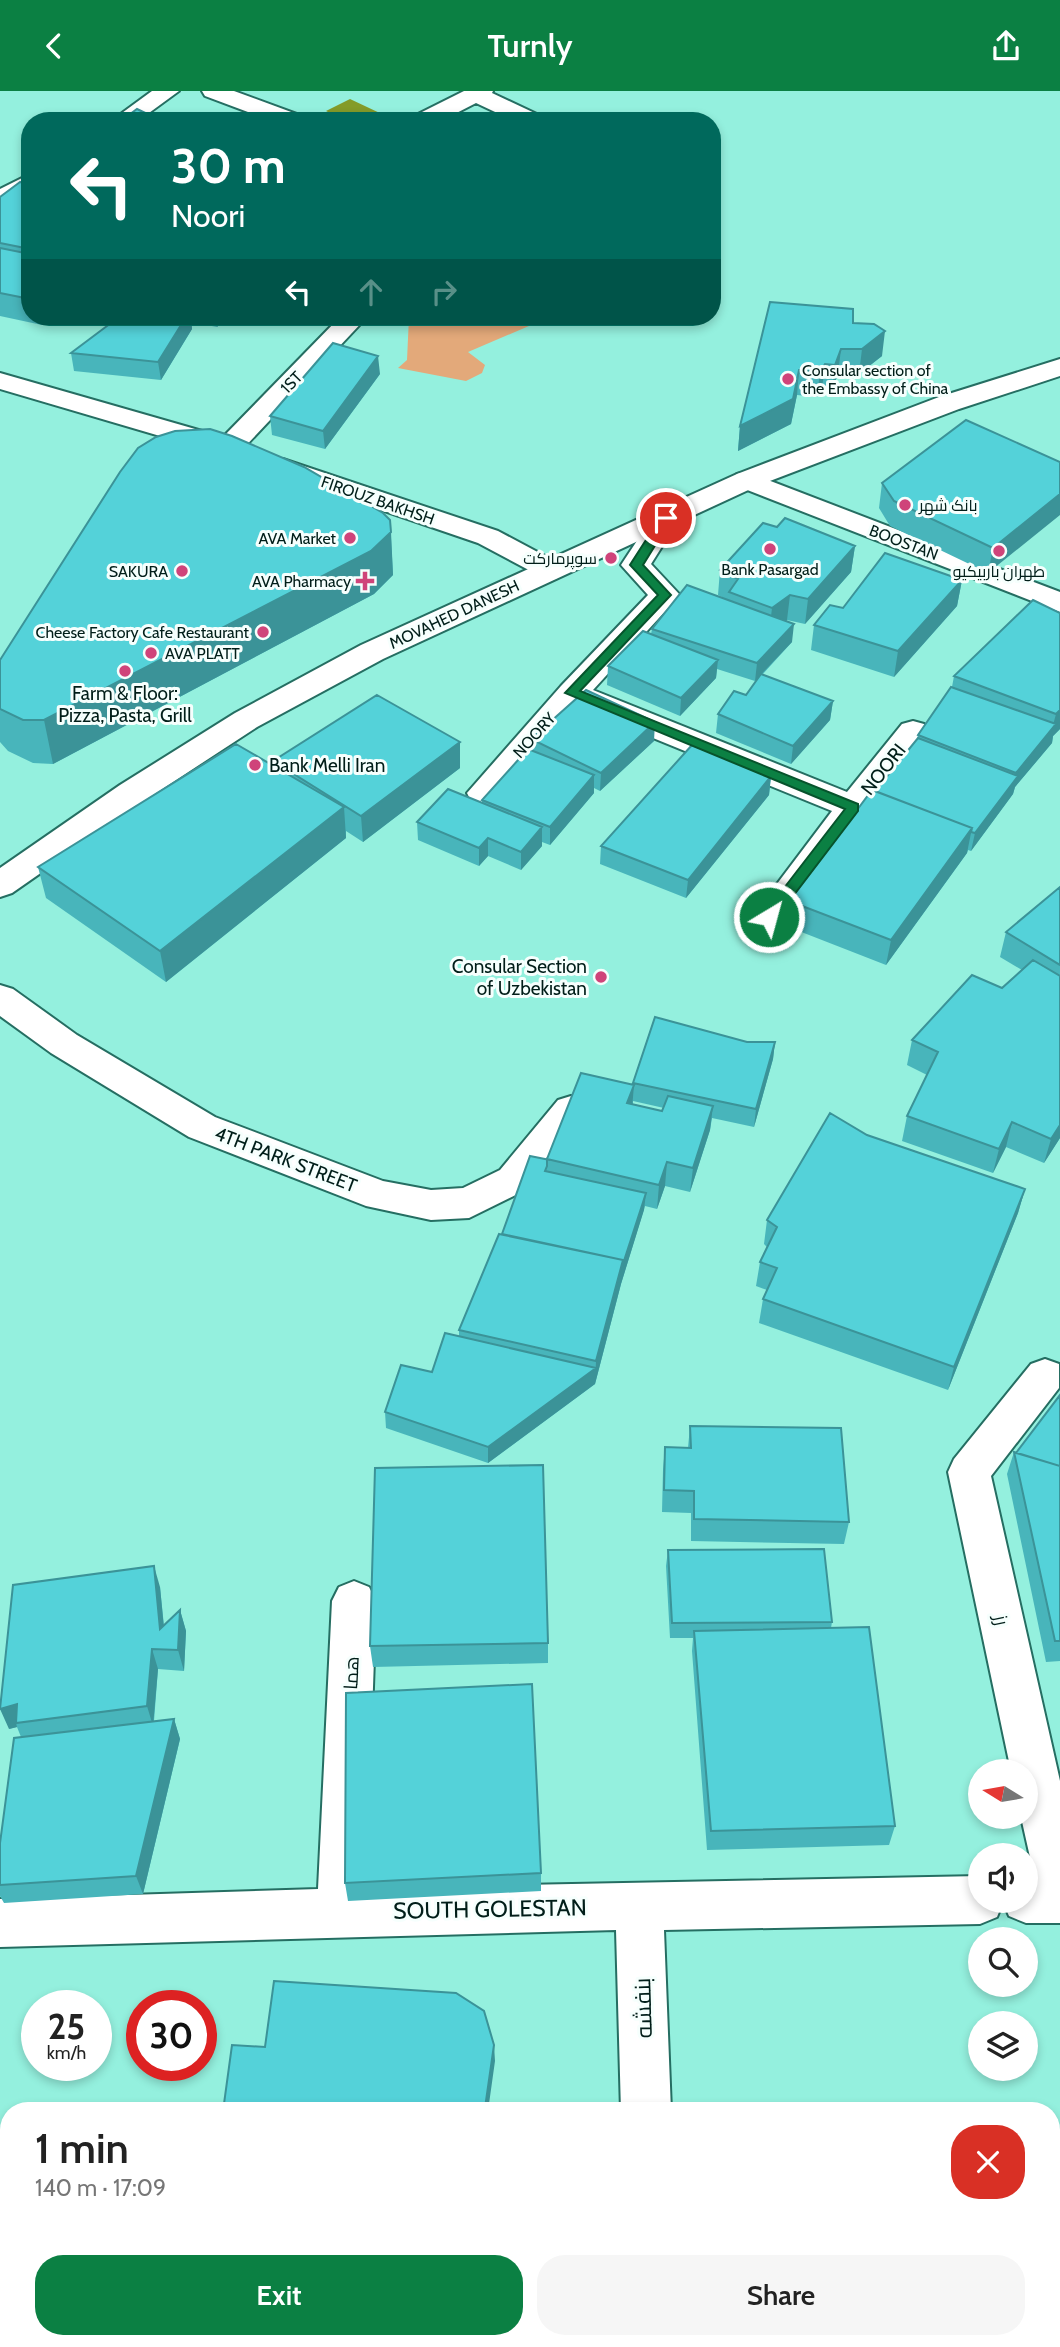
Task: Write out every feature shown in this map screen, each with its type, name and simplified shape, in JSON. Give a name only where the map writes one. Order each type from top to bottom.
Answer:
[{"type":"street","points":[[136,112],[168,91]]},
{"type":"street","points":[[214,91],[270,112]]},
{"type":"street","points":[[440,112],[479,93],[516,112]]},
{"type":"street","points":[[0,200],[21,187]]},
{"type":"street","name":"1ST","points":[[228,448],[345,326]]},
{"type":"street","name":"MOVAHED DANESH","points":[[0,885],[132,793],[246,720],[372,652],[747,480],[949,403],[1060,366]]},
{"type":"street","name":"FIROUZ BAKHSH","points":[[0,381],[228,448],[488,537],[550,570]]},
{"type":"street","name":"BOOSTAN","points":[[747,480],[1060,603]]},
{"type":"street","name":"NOORY","points":[[482,793],[665,595],[636,565],[666,518]]},
{"type":"street","name":"NOORI","points":[[572,693],[853,807]]},
{"type":"street","name":"NOORI","points":[[769,917],[913,731]]},
{"type":"street","name":"4TH PARK STREET","points":[[0,998],[64,1044],[202,1127],[379,1195],[430,1205],[469,1203],[513,1180],[571,1110]]},
{"type":"street","name":"رز","points":[[1045,1376],[970,1472],[1060,1887]]},
{"type":"street","name":"هما","points":[[341,1912],[354,1601]]},
{"type":"street","points":[[1038,1899],[1060,1899]]},
{"type":"street","name":"SOUTH GOLESTAN","points":[[0,1923],[341,1912],[968,1900]]},
{"type":"street","name":"بنفشه","points":[[639,1906],[646,2102]]},
{"type":"shaded area","points":[[350,99],[378,112],[328,112],[326,111]]},
{"type":"shaded area","points":[[409,326],[529,326],[468,352],[485,365],[482,373],[466,381],[398,368],[407,360]]},
{"type":"building","points":[[21,182],[21,247],[0,243],[0,197]]},
{"type":"building","points":[[0,248],[21,252],[21,297],[0,293]]},
{"type":"building","points":[[770,302],[853,309],[853,323],[874,324],[885,331],[862,349],[841,349],[835,365],[825,364],[820,372],[799,370],[793,399],[740,426]]},
{"type":"building","points":[[107,326],[180,326],[158,362],[71,353]]},
{"type":"building","points":[[333,343],[378,356],[323,431],[270,416]]},
{"type":"building","points":[[966,420],[1060,462],[1060,494],[993,548],[894,501],[882,483]]},
{"type":"building","name":"AVA PLATT","points":[[210,429],[304,467],[383,513],[390,520],[391,532],[371,551],[44,720],[23,720],[0,709],[0,660],[138,448],[156,437],[175,431]]},
{"type":"building","points":[[785,518],[855,546],[808,599],[790,595],[772,608],[729,592],[738,579],[720,570],[763,523],[777,527]]},
{"type":"building","points":[[885,553],[962,580],[898,651],[814,625],[830,605],[843,608]]},
{"type":"building","points":[[687,585],[794,624],[757,663],[652,629]]},
{"type":"building","points":[[1033,600],[1060,613],[1060,710],[1056,714],[954,676]]},
{"type":"building","points":[[643,631],[718,660],[681,698],[608,666]]},
{"type":"building","points":[[761,674],[833,701],[793,746],[718,714],[734,691],[746,695]]},
{"type":"building","points":[[951,687],[1056,724],[1016,773],[918,735]]},
{"type":"building","points":[[586,690],[655,722],[601,773],[531,739]]},
{"type":"building","points":[[377,695],[460,742],[361,816],[273,761]]},
{"type":"building","points":[[918,738],[1018,776],[975,833],[971,832],[972,828],[875,791]]},
{"type":"building","points":[[236,744],[344,807],[160,951],[38,867]]},
{"type":"building","points":[[692,745],[771,776],[688,880],[601,846]]},
{"type":"building","points":[[528,749],[594,775],[550,827],[482,800]]},
{"type":"building","points":[[448,789],[542,827],[521,852],[488,838],[479,848],[417,822]]},
{"type":"building","points":[[872,790],[972,828],[891,940],[789,901]]},
{"type":"building","points":[[1060,887],[1060,965],[1006,932]]},
{"type":"building","points":[[1033,960],[1060,976],[1060,1125],[1051,1139],[1012,1122],[999,1149],[907,1116],[938,1052],[912,1040],[972,975],[1002,988]]},
{"type":"building","points":[[655,1017],[747,1042],[775,1042],[756,1109],[633,1083]]},
{"type":"building","points":[[581,1073],[634,1085],[627,1103],[662,1111],[668,1096],[713,1106],[693,1168],[667,1162],[659,1185],[547,1159]]},
{"type":"building","points":[[830,1113],[867,1135],[1025,1189],[954,1367],[763,1299],[777,1268],[760,1262],[777,1227],[767,1220]]},
{"type":"building","points":[[530,1156],[547,1159],[545,1171],[646,1193],[622,1267],[623,1260],[502,1234]]},
{"type":"building","points":[[499,1234],[623,1260],[596,1361],[459,1330]]},
{"type":"building","points":[[445,1333],[596,1368],[488,1447],[385,1412],[401,1365],[432,1372]]},
{"type":"building","points":[[1060,1395],[1060,1466],[1016,1453]]},
{"type":"building","points":[[690,1426],[841,1428],[849,1522],[694,1519],[694,1491],[664,1490],[665,1447],[691,1448]]},
{"type":"building","points":[[1014,1452],[1060,1466],[1060,1641],[1055,1641]]},
{"type":"building","points":[[543,1465],[548,1643],[370,1646],[375,1468]]},
{"type":"building","points":[[824,1549],[832,1622],[672,1623],[668,1550]]},
{"type":"building","points":[[154,1566],[160,1629],[180,1610],[178,1650],[152,1649],[147,1706],[16,1723],[17,1704],[0,1709],[13,1585]]},
{"type":"building","points":[[869,1627],[895,1826],[711,1831],[694,1631]]},
{"type":"building","points":[[532,1684],[541,1873],[345,1883],[346,1693]]},
{"type":"building","points":[[174,1719],[136,1876],[0,1885],[0,1843],[14,1738]]},
{"type":"building","points":[[274,1981],[456,1993],[484,2011],[494,2045],[486,2102],[224,2102],[232,2045],[265,2047]]},
{"type":"place","name":"Consular section of the Embassy of China","points":[[788,379]]},
{"type":"place","name":"بانک شهر","points":[[905,505]]},
{"type":"place","name":"AVA Market","points":[[350,538]]},
{"type":"place","name":"Bank Pasargad","points":[[770,549]]},
{"type":"place","name":"طهران باربیکیو","points":[[999,551]]},
{"type":"place","name":"سوپرمارکت","points":[[611,558]]},
{"type":"place","name":"SAKURA","points":[[182,571]]},
{"type":"place","name":"AVA Pharmacy","points":[[365,581]]},
{"type":"place","name":"Cheese Factory Cafe Restaurant","points":[[263,632]]},
{"type":"place","name":"AVA PLATT","points":[[151,653]]},
{"type":"place","name":"Farm & Floor: Pizza, Pasta, Grill","points":[[125,671]]},
{"type":"place","name":"Bank Melli Iran","points":[[255,765]]},
{"type":"place","name":"Consular Section of Uzbekistan","points":[[601,977]]},
{"type":"route","points":[[666,518],[636,565],[665,595],[572,693],[853,807],[769,917]]}]
